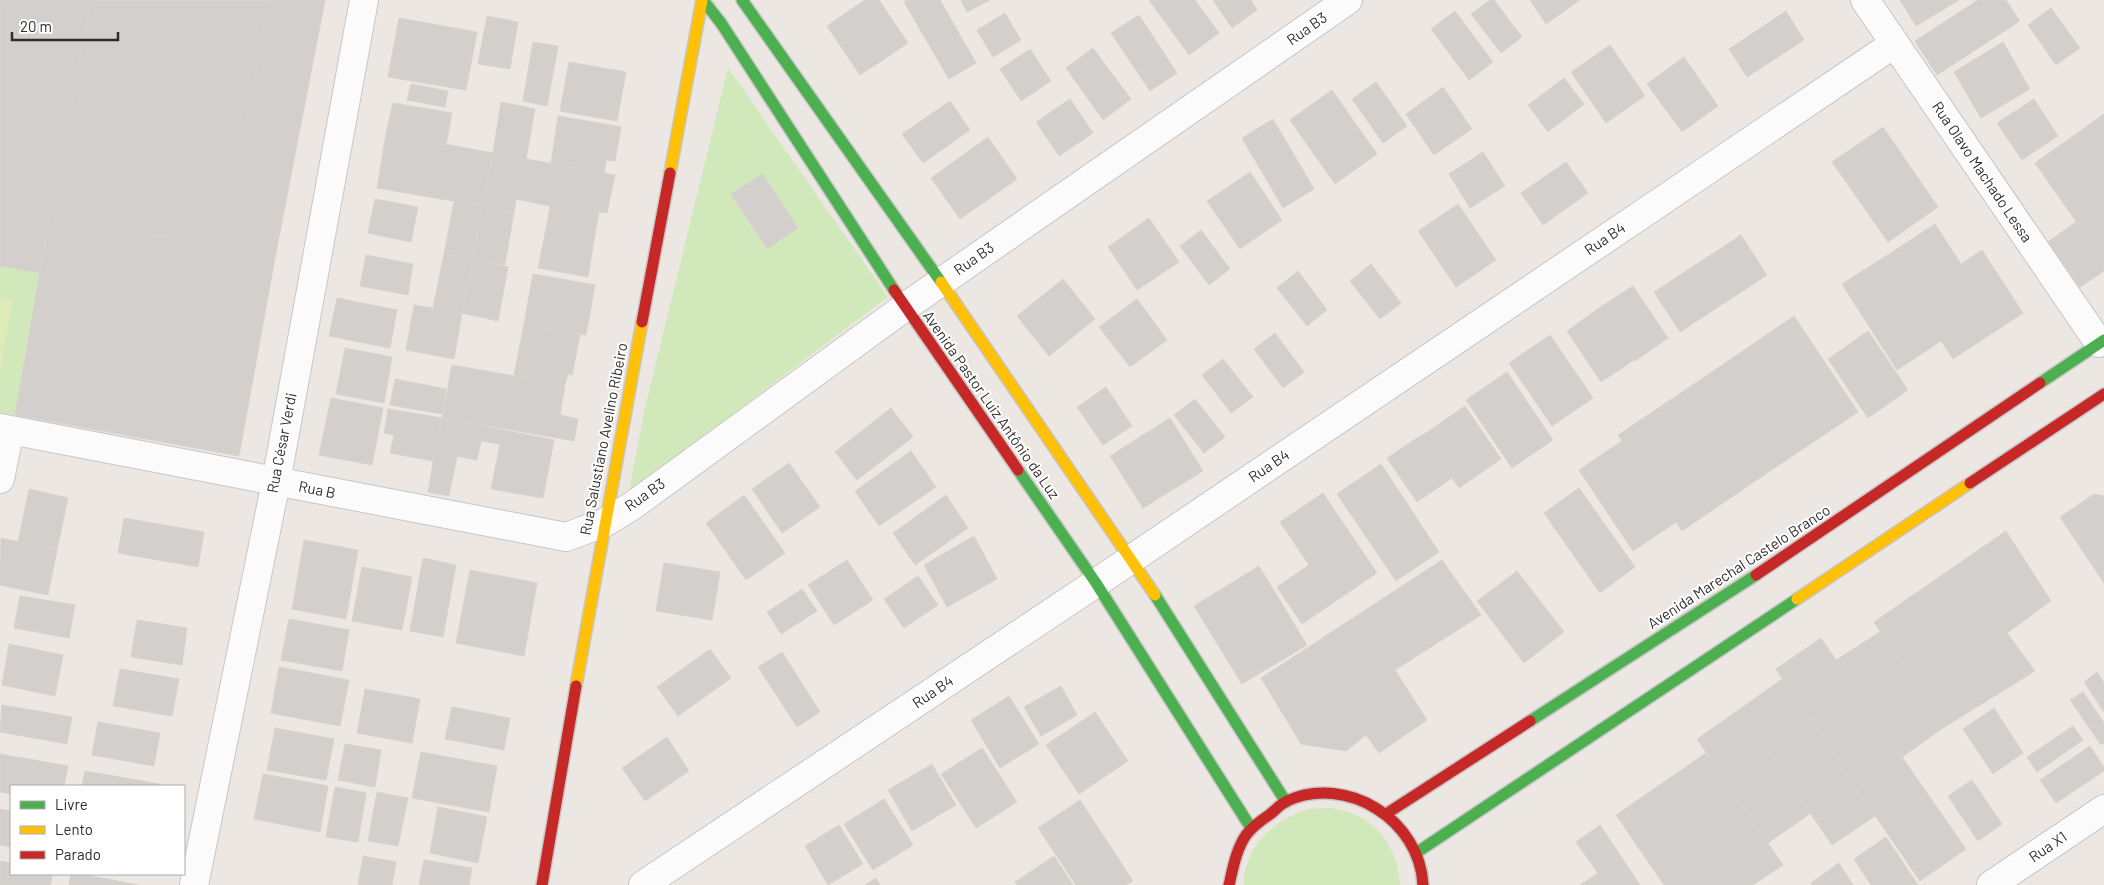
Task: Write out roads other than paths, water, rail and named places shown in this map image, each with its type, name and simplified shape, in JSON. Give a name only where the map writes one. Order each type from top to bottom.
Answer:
[{"type":"street","name":"Rua César Verdi","points":[[194,885],[276,482],[364,0]]},
{"type":"street","name":"Avenida Pastor Luiz Antônio da Luz","points":[[702,0],[721,23],[905,307],[1096,583],[1251,828]]},
{"type":"street","name":"Rua Salustiano Avelino Ribeiro","points":[[542,885],[604,523],[702,0]]},
{"type":"street","name":"Rua B3","points":[[604,523],[632,506],[905,307],[1348,0]]},
{"type":"street","name":"Rua Olavo Machado Lessa","points":[[1865,0],[2101,342]]},
{"type":"street","name":"Avenida Pastor Luiz Antônio da Luz","points":[[746,1],[1132,559],[1286,802]]},
{"type":"street","points":[[721,23],[746,1]]},
{"type":"street","name":"Rua B4","points":[[643,885],[1132,559],[1894,44]]},
{"type":"street","name":"Avenida Marechal Castelo Branco","points":[[1386,814],[1787,555],[2101,342]]},
{"type":"street","points":[[1416,853],[2104,394]]},
{"type":"street","name":"Rua B","points":[[5,429],[566,538],[604,523]]},
{"type":"street","points":[[0,480],[5,429]]},
{"type":"street","points":[[1229,885],[1234,857],[1251,828],[1286,802],[1312,794],[1338,794],[1363,800],[1386,814],[1404,831],[1416,853],[1423,885]]},
{"type":"street","name":"Rua X1","points":[[1991,885],[2104,809]]}]
